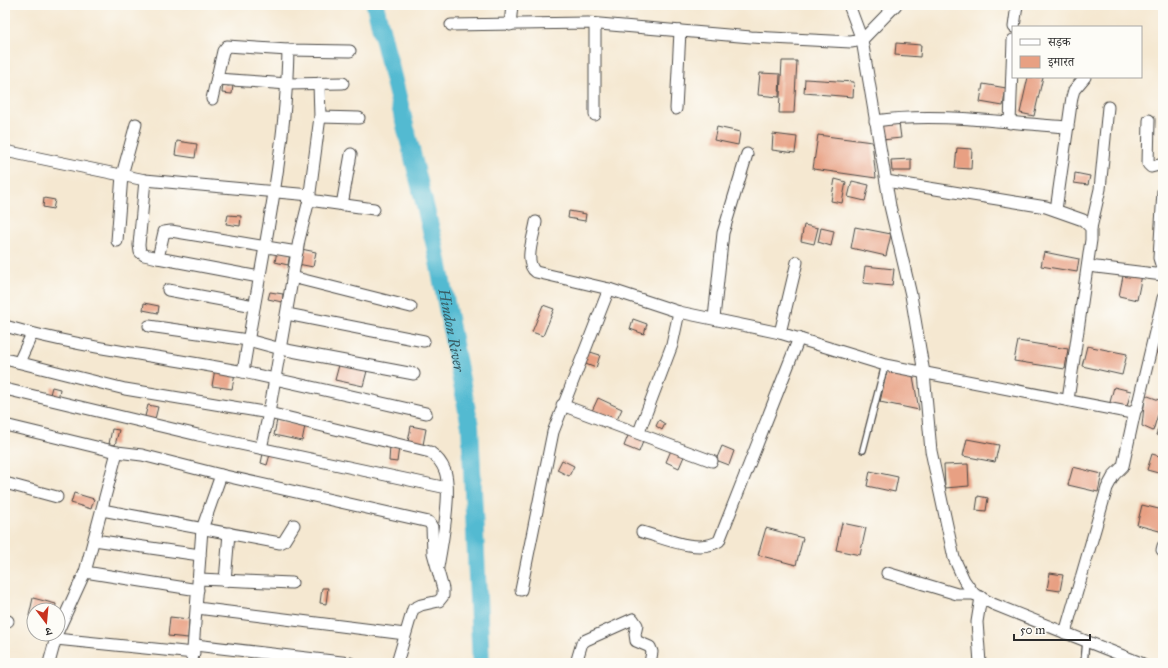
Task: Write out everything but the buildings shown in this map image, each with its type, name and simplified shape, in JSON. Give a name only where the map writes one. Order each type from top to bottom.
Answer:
[{"type":"street","points":[[510,25],[512,5]]},
{"type":"street","points":[[850,5],[862,40],[890,206],[911,294],[924,373],[931,451],[954,558],[964,580],[977,596],[980,663]]},
{"type":"street","points":[[451,25],[596,24],[751,37],[851,42],[862,40],[896,5]]},
{"type":"street","points":[[1014,26],[1018,5]]},
{"type":"street","points":[[595,115],[596,24]]},
{"type":"street","points":[[676,109],[680,30]]},
{"type":"street","points":[[212,99],[223,51],[227,46],[288,50],[350,51]]},
{"type":"street","points":[[243,372],[274,192],[288,84],[288,50]]},
{"type":"street","points":[[1010,123],[1012,68]]},
{"type":"street","points":[[1056,210],[1074,90],[1084,78]]},
{"type":"street","points":[[217,79],[288,84],[343,83]]},
{"type":"street","points":[[261,448],[281,349],[292,277],[310,198],[320,117],[319,83]]},
{"type":"street","points":[[1068,400],[1088,266],[1091,228],[1100,189],[1108,107]]},
{"type":"street","points":[[320,117],[359,118]]},
{"type":"street","points":[[875,122],[898,118],[931,117],[1068,127]]},
{"type":"street","points":[[1149,120],[1148,164],[1155,167],[1163,164]]},
{"type":"street","points":[[117,240],[122,175],[136,124]]},
{"type":"street","points":[[5,151],[145,180],[274,192],[342,205],[374,209]]},
{"type":"street","points":[[342,205],[351,154]]},
{"type":"street","points":[[714,318],[724,234],[747,154]]},
{"type":"street","points":[[145,180],[140,252],[144,255],[158,258],[259,277]]},
{"type":"street","points":[[886,181],[1056,210],[1083,220],[1091,228]]},
{"type":"street","points":[[1163,191],[1159,258],[1163,271]]},
{"type":"street","points":[[536,222],[529,262],[532,269],[536,272],[610,289],[679,312],[714,318],[799,338],[886,365],[1068,400],[1125,413],[1132,413],[1135,411]]},
{"type":"street","points":[[158,258],[162,236],[167,231],[297,252]]},
{"type":"street","points":[[780,333],[797,262]]},
{"type":"street","points":[[1088,266],[1163,275]]},
{"type":"street","points":[[292,277],[411,307]]},
{"type":"street","points":[[521,590],[553,432],[562,405],[610,289]]},
{"type":"street","points":[[168,290],[254,306]]},
{"type":"street","points":[[1065,633],[1107,488],[1114,475],[1123,466],[1162,303]]},
{"type":"street","points":[[639,432],[670,351],[679,312]]},
{"type":"street","points":[[287,314],[424,342]]},
{"type":"street","points":[[5,326],[32,334],[96,348],[243,372],[426,413]]},
{"type":"street","points":[[149,326],[248,340],[281,349],[414,374]]},
{"type":"street","points":[[19,362],[32,334]]},
{"type":"street","points":[[642,532],[689,544],[713,544],[719,541],[799,338]]},
{"type":"street","points":[[5,359],[125,390],[269,413],[430,452],[442,464],[446,473],[447,488],[445,529],[438,570]]},
{"type":"street","points":[[5,389],[261,448],[447,488]]},
{"type":"street","points":[[562,405],[639,432],[712,461]]},
{"type":"street","points":[[5,425],[117,452],[142,455],[220,475],[429,522],[432,527],[432,546],[443,589],[443,596],[439,601],[421,605],[413,609],[397,663]]},
{"type":"street","points":[[66,615],[85,572],[117,452]]},
{"type":"street","points":[[194,654],[202,529],[220,475]]},
{"type":"street","points":[[5,483],[57,497]]},
{"type":"street","points":[[102,510],[280,543],[284,541],[294,525]]},
{"type":"street","points":[[225,581],[229,533]]},
{"type":"street","points":[[94,540],[200,555]]},
{"type":"street","points":[[85,572],[199,585],[225,581],[292,583]]},
{"type":"street","points":[[887,573],[957,594],[977,596],[1141,663]]},
{"type":"street","points":[[197,608],[405,634]]},
{"type":"street","points":[[576,663],[582,643],[593,635],[632,619],[637,625],[635,634],[636,641],[646,644],[652,652],[650,663]]},
{"type":"street","points":[[66,636],[194,654],[350,663]]},
{"type":"street","points":[[49,663],[55,642]]},
{"type":"lane","points":[[863,450],[886,365]]},
{"type":"lane","points":[[1084,663],[1086,641]]},
{"type":"waterway","name":"Hindon River","points":[[375,5],[435,246],[470,426],[481,663]]}]
